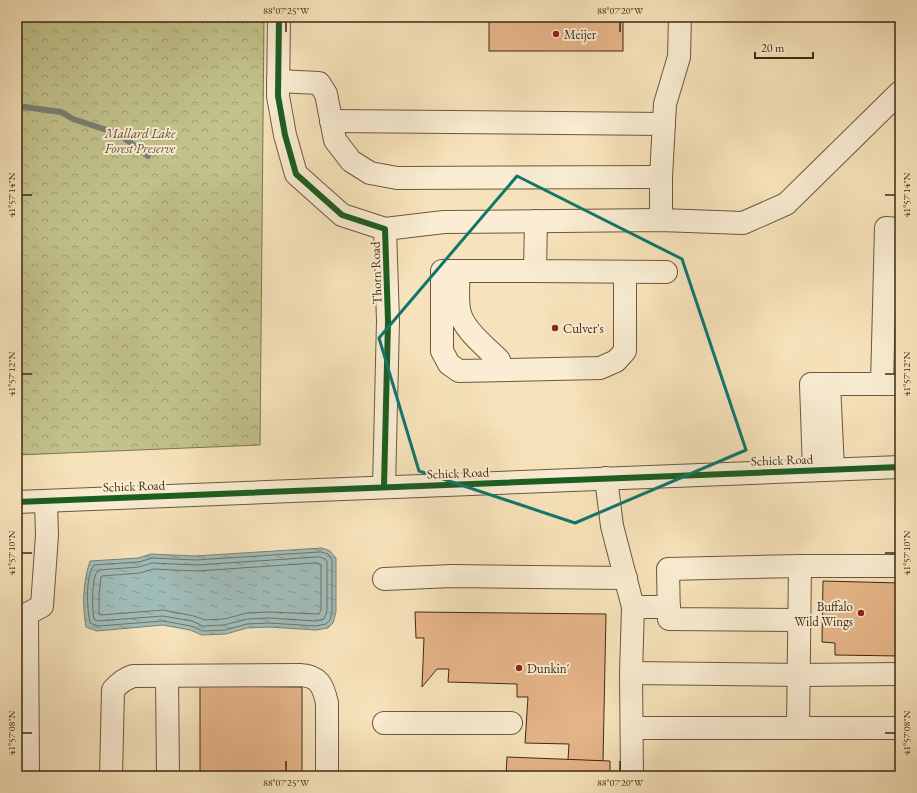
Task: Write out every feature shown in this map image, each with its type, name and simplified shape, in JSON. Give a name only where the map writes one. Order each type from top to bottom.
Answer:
[{"type":"street","name":"Thorn Road","points":[[279,17],[278,96],[296,174],[342,215],[385,229],[388,321],[384,487]]},
{"type":"street","points":[[661,220],[661,177],[665,104],[679,57],[680,17]]},
{"type":"street","points":[[278,81],[319,83],[326,94],[335,140],[351,161],[370,173],[397,178],[661,177]]},
{"type":"street","points":[[385,229],[444,222],[661,220],[743,223],[786,204],[900,92]]},
{"type":"street","points":[[332,121],[664,124]]},
{"type":"street","points":[[535,271],[536,221]]},
{"type":"street","points":[[823,470],[820,384],[891,384],[886,228],[900,229]]},
{"type":"street","points":[[450,271],[535,271],[625,276],[666,272]]},
{"type":"street","points":[[450,271],[442,351],[449,364],[459,371],[600,368],[616,361],[625,351],[625,276]]},
{"type":"street","points":[[450,271],[459,310],[468,328],[478,341],[499,360],[595,359],[606,354],[611,346],[614,325],[614,289],[625,276]]},
{"type":"street","name":"Schick Road","points":[[17,502],[900,466]]},
{"type":"street","points":[[606,478],[612,526],[633,607],[631,673],[632,776]]},
{"type":"street","points":[[24,764],[22,610],[42,606],[47,535],[46,501]]},
{"type":"street","points":[[799,620],[668,619],[668,569],[800,566],[900,566]]},
{"type":"street","points":[[798,728],[800,566]]},
{"type":"street","points":[[384,579],[452,576],[626,578]]},
{"type":"street","points":[[633,607],[668,607]]},
{"type":"street","points":[[631,673],[799,675],[900,674]]},
{"type":"street","points":[[111,776],[114,690],[125,678],[132,676],[300,675],[307,675],[316,679],[325,694],[327,702],[327,776]]},
{"type":"street","points":[[167,676],[168,776]]},
{"type":"street","points":[[384,722],[511,723]]},
{"type":"street","points":[[632,728],[900,728]]},
{"type":"highlighted area","points":[[517,176],[682,259],[746,450],[575,523],[419,471],[379,338]]},
{"type":"green space","name":"Mallard Lake Forest Preserve","points":[[17,17],[264,17],[260,445],[17,455]]},
{"type":"water","points":[[322,548],[330,551],[336,558],[336,612],[333,623],[328,628],[316,630],[269,627],[247,628],[226,634],[202,635],[190,630],[163,625],[97,631],[86,627],[84,594],[90,561],[138,558],[151,554],[195,556]]},
{"type":"building","name":"Meijer","points":[[489,17],[623,17],[623,51],[489,51]]},
{"type":"building","name":"Buffalo Wild Wings","points":[[823,581],[900,583],[900,656],[835,655],[835,643],[822,642]]},
{"type":"building","points":[[415,612],[606,614],[603,761],[568,760],[569,744],[525,743],[528,697],[517,697],[517,684],[448,682],[449,669],[437,669],[422,687],[424,638],[416,638]]},
{"type":"building","points":[[200,686],[302,687],[302,776],[215,776],[215,774],[200,774]]},
{"type":"building","points":[[507,757],[610,761],[610,776],[506,776]]},
{"type":"waterway","points":[[17,106],[61,112],[73,119],[119,134],[148,156]]},
{"type":"cycle path","points":[[279,17],[278,96],[285,135],[296,174],[342,215],[385,229],[388,321],[384,487]]},
{"type":"cycle path","points":[[17,502],[900,467]]},
{"type":"place","name":"Meijer","points":[[556,34]]},
{"type":"place","name":"Culver's","points":[[555,328]]},
{"type":"place","name":"Buffalo Wild Wings","points":[[861,613]]},
{"type":"place","name":"Dunkin'","points":[[519,668]]}]
